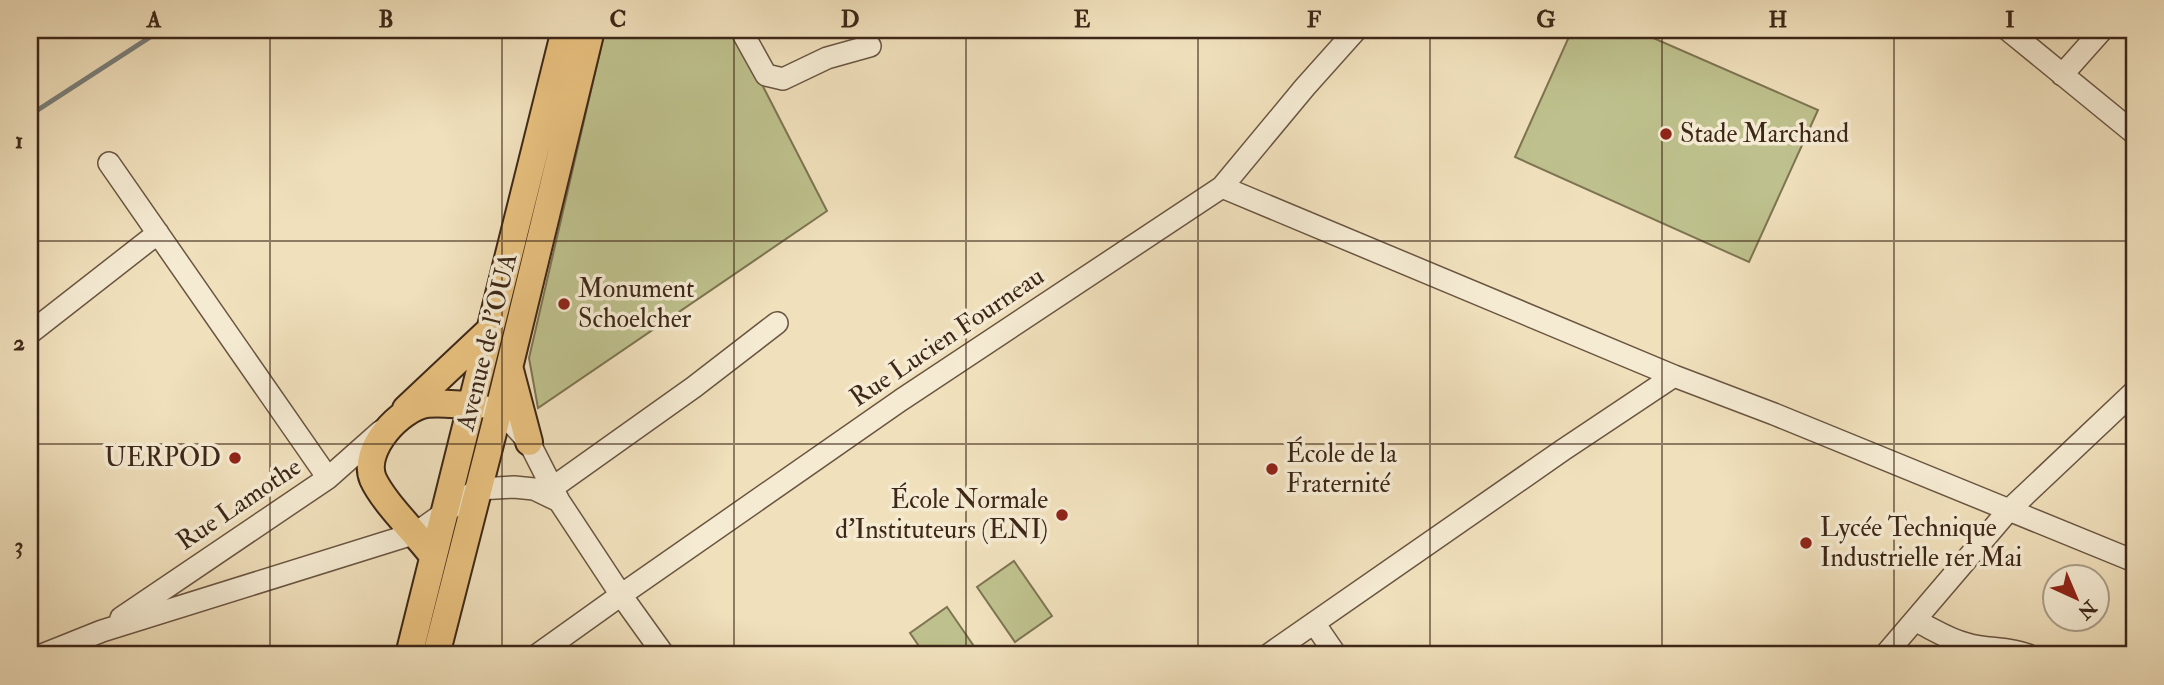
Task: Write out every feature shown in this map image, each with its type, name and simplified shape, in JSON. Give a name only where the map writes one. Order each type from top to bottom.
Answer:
[{"type":"main road","name":"Avenue de l'OUA","points":[[409,655],[565,30]]},
{"type":"main road","name":"Avenue de l'OUA","points":[[436,655],[510,366],[591,30]]},
{"type":"main road","points":[[433,556],[384,496],[372,477],[372,459],[376,445],[400,415],[492,329]]},
{"type":"main road","points":[[510,366],[529,442]]},
{"type":"main road","points":[[400,415],[426,404],[471,405]]},
{"type":"street","points":[[741,30],[766,75],[776,79],[783,79],[827,58],[870,46]]},
{"type":"street","name":"Rue Lucien Fourneau","points":[[537,655],[901,401],[1222,187],[1356,30]]},
{"type":"street","points":[[2008,30],[2134,133]]},
{"type":"street","points":[[2062,75],[2102,30]]},
{"type":"street","points":[[109,163],[328,478]]},
{"type":"street","points":[[1222,187],[1674,376],[2134,561]]},
{"type":"street","points":[[30,333],[158,233]]},
{"type":"street","points":[[556,494],[777,323]]},
{"type":"street","points":[[1268,655],[1674,376]]},
{"type":"street","points":[[1885,655],[2008,511],[2134,391]]},
{"type":"street","points":[[471,405],[499,409],[529,442],[556,494],[621,595],[664,655]]},
{"type":"street","name":"Rue Lamothe","points":[[102,631],[328,478],[400,415]]},
{"type":"street","points":[[478,489],[514,487],[556,494]]},
{"type":"street","name":"Rue Lamothe","points":[[42,655],[102,631],[416,533],[478,489]]},
{"type":"street","points":[[1916,621],[1953,640],[2028,655]]},
{"type":"street","points":[[1314,623],[1336,655]]},
{"type":"green space","points":[[605,30],[734,30],[827,211],[538,408],[529,358]]},
{"type":"green space","name":"Stade Marchand","points":[[1572,30],[1635,30],[1818,110],[1749,262],[1515,157]]},
{"type":"green space","points":[[1014,561],[1052,616],[1015,642],[977,587]]},
{"type":"green space","points":[[947,607],[980,655],[925,655],[910,633]]},
{"type":"waterway","points":[[30,115],[161,30]]},
{"type":"place","name":"Stade Marchand","points":[[1666,134]]},
{"type":"place","name":"Monument Schoelcher","points":[[564,304]]},
{"type":"place","name":"UERPOD","points":[[235,458]]},
{"type":"place","name":"École de la Fraternité","points":[[1272,469]]},
{"type":"place","name":"École Normale d'Instituteurs (ENI)","points":[[1062,515]]},
{"type":"place","name":"Lycée Technique Industrielle 1er Mai","points":[[1806,543]]}]
